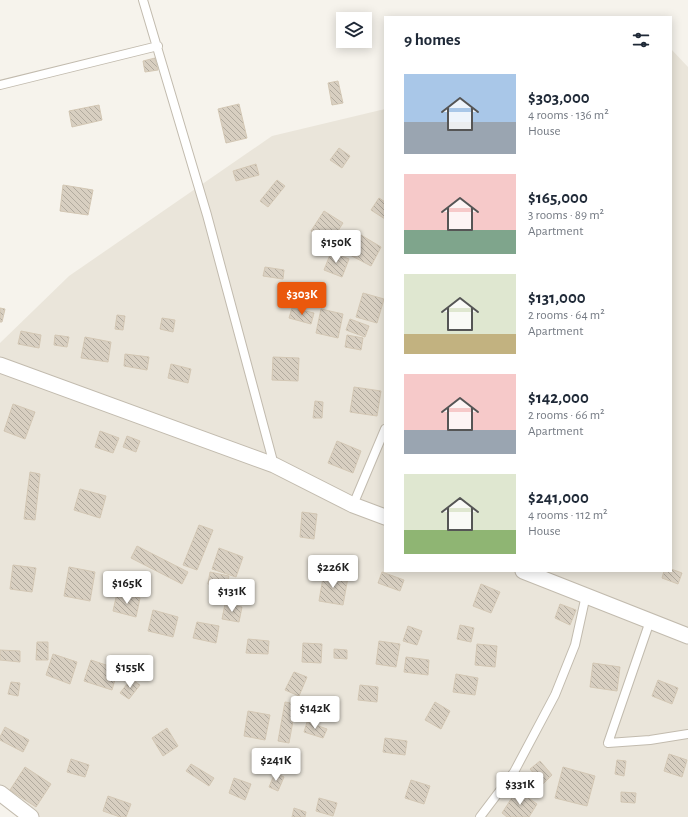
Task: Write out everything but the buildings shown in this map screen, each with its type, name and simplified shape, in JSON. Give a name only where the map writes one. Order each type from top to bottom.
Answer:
[{"type":"street","points":[[0,365],[274,465],[353,505],[384,517]]},
{"type":"street","points":[[526,572],[688,636]]},
{"type":"street","points":[[0,793],[32,817]]},
{"type":"lane","points":[[143,0],[158,46],[207,215],[274,465]]},
{"type":"lane","points":[[0,85],[158,46]]},
{"type":"lane","points":[[353,505],[384,431]]},
{"type":"lane","points":[[480,817],[514,772],[555,695],[575,644],[586,595]]},
{"type":"lane","points":[[650,621],[608,743],[650,740],[688,734]]},
{"type":"shaded area","points":[[672,50],[688,67],[688,817],[17,817],[0,804],[0,343],[69,276],[272,136],[384,109],[384,572],[672,572]]}]
